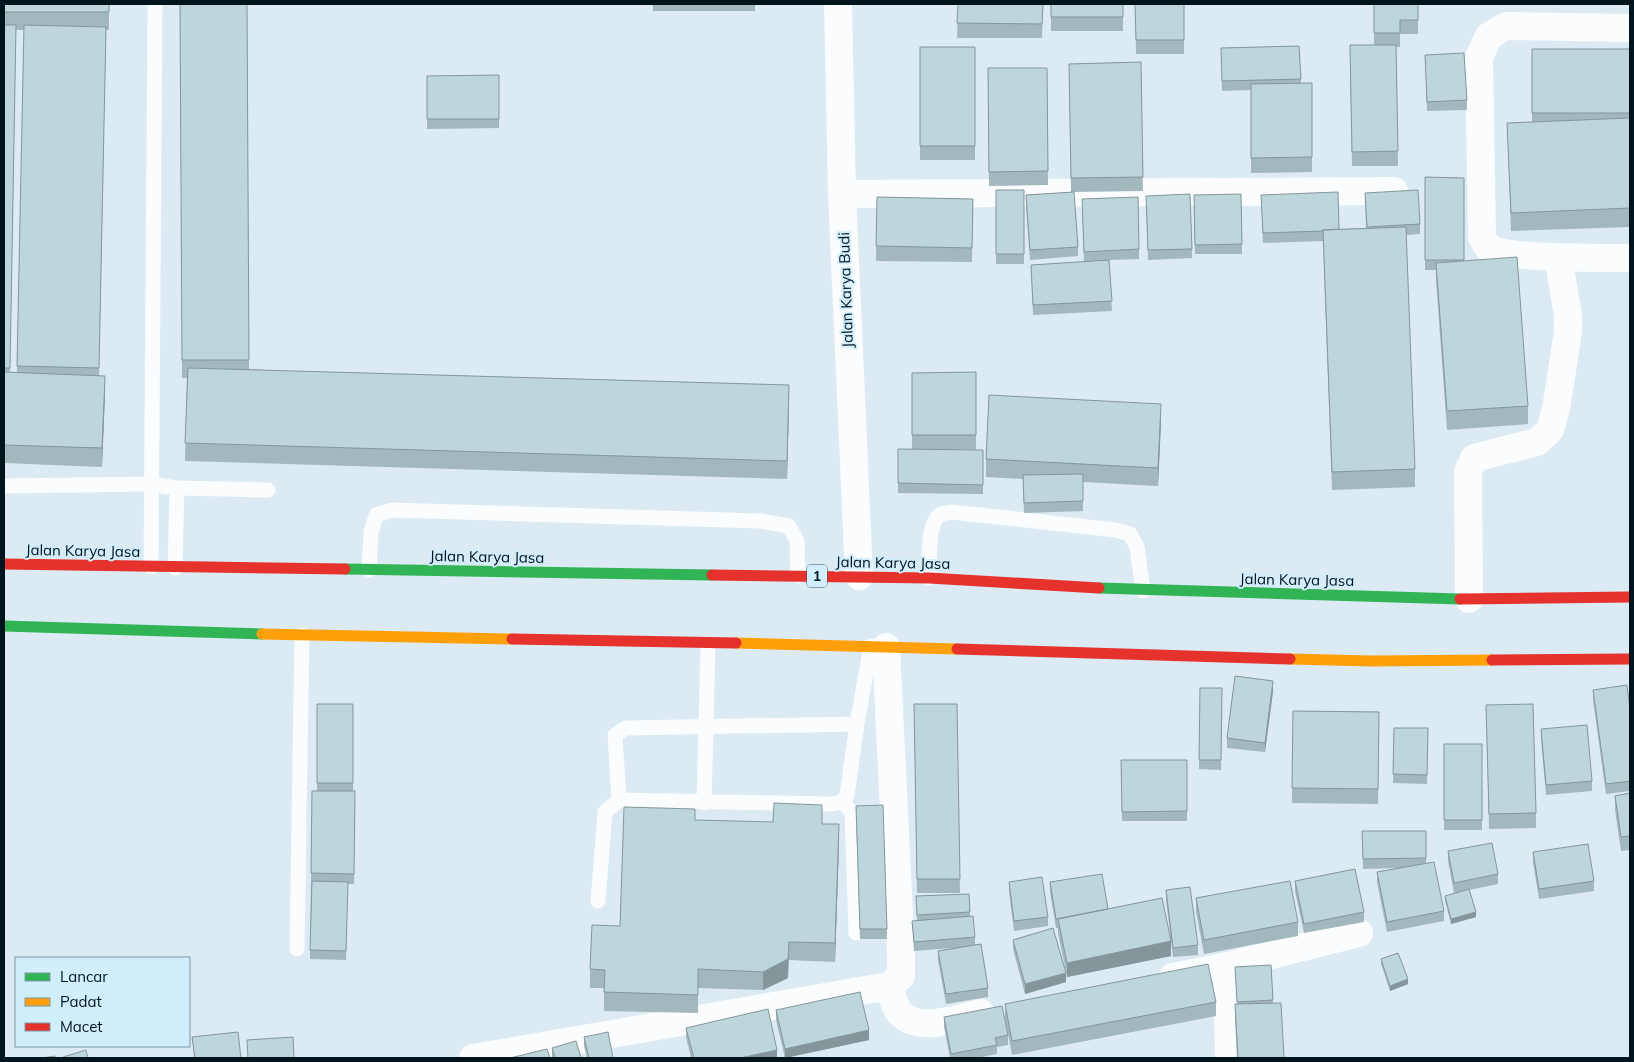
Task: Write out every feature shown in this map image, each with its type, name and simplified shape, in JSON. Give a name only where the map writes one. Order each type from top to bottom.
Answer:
[{"type":"highway","name":"Jalan Karya Jasa","points":[[4,564],[175,568],[859,576],[929,578],[1143,591],[1469,599],[1630,597]]},
{"type":"highway","points":[[4,626],[302,635],[878,646],[1371,660],[1630,659]]},
{"type":"street","name":"Jalan Karya Budi","points":[[838,4],[842,194],[859,576]]},
{"type":"street","points":[[1630,28],[1506,26],[1489,36],[1479,57],[1482,237],[1489,247],[1502,252],[1558,257],[1630,258]]},
{"type":"street","points":[[842,194],[1394,191]]},
{"type":"street","points":[[1469,599],[1468,472],[1474,458],[1537,442],[1550,430],[1556,409],[1568,315],[1558,257]]},
{"type":"street","points":[[473,1058],[889,986],[901,976],[901,954],[878,646]]},
{"type":"street","points":[[1148,981],[1227,966],[1359,934]]},
{"type":"street","points":[[1227,966],[1229,1058]]},
{"type":"street","points":[[889,986],[898,1011],[910,1020],[923,1024],[1001,1009]]},
{"type":"lane","points":[[151,567],[150,484],[155,4]]},
{"type":"lane","points":[[4,486],[150,484],[177,488],[268,490]]},
{"type":"lane","points":[[175,568],[177,488]]},
{"type":"lane","points":[[369,570],[371,532],[376,515],[392,510],[760,521],[789,526],[797,540],[798,576]]},
{"type":"lane","points":[[929,578],[931,532],[934,522],[940,515],[952,512],[1116,530],[1130,534],[1137,547],[1143,591]]},
{"type":"lane","points":[[297,949],[302,635]]},
{"type":"lane","points":[[704,803],[708,644]]},
{"type":"lane","points":[[598,900],[605,812],[619,800],[704,803],[832,804],[842,802],[847,795],[857,724],[878,646]]},
{"type":"lane","points":[[619,800],[615,735],[620,730],[626,728],[706,725],[857,724]]},
{"type":"lane","points":[[842,802],[852,812],[856,933]]},
{"type":"building","points":[[4,4],[109,4],[109,12],[4,12]]},
{"type":"building","points":[[180,4],[247,4],[249,360],[182,360]]},
{"type":"building","points":[[958,4],[1043,4],[1042,24],[957,23]]},
{"type":"building","points":[[1051,4],[1123,4],[1123,17],[1051,17]]},
{"type":"building","points":[[1135,4],[1184,4],[1184,40],[1136,40]]},
{"type":"building","points":[[1374,4],[1418,4],[1418,20],[1400,20],[1400,33],[1374,33]]},
{"type":"building","points":[[4,25],[16,25],[10,368],[4,368]]},
{"type":"building","points":[[24,25],[106,27],[99,368],[17,366]]},
{"type":"building","points":[[1350,45],[1396,45],[1398,151],[1352,152]]},
{"type":"building","points":[[1299,46],[1301,79],[1222,81],[1221,48]]},
{"type":"building","points":[[920,47],[975,47],[975,146],[920,146]]},
{"type":"building","points":[[1532,49],[1630,49],[1630,113],[1532,113]]},
{"type":"building","points":[[1464,53],[1467,100],[1427,102],[1425,55]]},
{"type":"building","points":[[1141,62],[1143,177],[1071,178],[1069,64]]},
{"type":"building","points":[[988,68],[1047,68],[1048,171],[989,172]]},
{"type":"building","points":[[499,75],[499,119],[427,119],[427,76]]},
{"type":"building","points":[[1312,83],[1312,157],[1251,158],[1251,84]]},
{"type":"building","points":[[1630,118],[1630,208],[1511,213],[1507,123]]},
{"type":"building","points":[[1425,177],[1464,178],[1464,260],[1425,260]]},
{"type":"building","points":[[996,190],[1024,190],[1024,254],[996,254]]},
{"type":"building","points":[[1418,190],[1420,224],[1367,227],[1365,193]]},
{"type":"building","points":[[1074,192],[1078,247],[1030,250],[1026,195]]},
{"type":"building","points":[[1338,192],[1339,229],[1263,233],[1261,195]]},
{"type":"building","points":[[1190,194],[1192,249],[1148,250],[1146,196]]},
{"type":"building","points":[[1241,194],[1242,244],[1195,245],[1194,195]]},
{"type":"building","points":[[877,197],[973,199],[972,248],[876,246]]},
{"type":"building","points":[[1138,197],[1139,249],[1084,252],[1082,199]]},
{"type":"building","points":[[1406,227],[1415,469],[1332,472],[1323,230]]},
{"type":"building","points":[[1517,257],[1528,406],[1447,411],[1436,263]]},
{"type":"building","points":[[1109,260],[1112,301],[1033,305],[1031,265]]},
{"type":"building","points":[[188,368],[789,385],[787,461],[185,443]]},
{"type":"building","points":[[4,372],[105,376],[102,448],[4,445]]},
{"type":"building","points":[[976,372],[976,435],[912,435],[912,373]]},
{"type":"building","points":[[989,395],[1161,404],[1158,468],[986,459]]},
{"type":"building","points":[[898,449],[983,450],[983,485],[898,483]]},
{"type":"building","points":[[1083,474],[1083,501],[1024,503],[1023,475]]},
{"type":"building","points":[[1235,676],[1273,681],[1265,743],[1227,738]]},
{"type":"building","points":[[1627,685],[1630,709],[1630,781],[1606,784],[1593,690]]},
{"type":"building","points":[[1200,688],[1222,688],[1221,760],[1199,760]]},
{"type":"building","points":[[317,704],[353,704],[353,783],[317,783]]},
{"type":"building","points":[[914,704],[957,704],[960,879],[917,879]]},
{"type":"building","points":[[1533,704],[1536,813],[1489,814],[1486,705]]},
{"type":"building","points":[[1293,711],[1379,712],[1378,789],[1292,788]]},
{"type":"building","points":[[1587,725],[1592,781],[1546,785],[1541,729]]},
{"type":"building","points":[[1394,728],[1428,728],[1427,775],[1393,774]]},
{"type":"building","points":[[1444,744],[1482,744],[1482,820],[1444,820]]},
{"type":"building","points":[[1121,760],[1187,760],[1187,811],[1122,812]]},
{"type":"building","points":[[312,791],[355,791],[354,874],[311,873]]},
{"type":"building","points":[[1630,793],[1630,836],[1621,837],[1615,796]]},
{"type":"building","points":[[774,803],[822,805],[822,824],[839,824],[835,943],[789,942],[788,959],[763,972],[698,969],[698,995],[604,992],[605,970],[590,969],[592,925],[620,926],[624,807],[695,809],[695,820],[773,822]]},
{"type":"building","points":[[883,805],[887,929],[860,929],[856,806]]},
{"type":"building","points":[[1362,831],[1426,831],[1426,858],[1363,859]]},
{"type":"building","points":[[1492,843],[1498,874],[1454,883],[1448,851]]},
{"type":"building","points":[[1588,844],[1594,881],[1539,889],[1533,852]]},
{"type":"building","points":[[1434,862],[1444,911],[1387,922],[1377,872]]},
{"type":"building","points":[[1355,869],[1364,912],[1304,924],[1295,881]]},
{"type":"building","points":[[1102,874],[1108,909],[1056,919],[1050,882]]},
{"type":"building","points":[[1042,877],[1048,917],[1014,921],[1009,882]]},
{"type":"building","points":[[312,881],[348,882],[346,951],[310,950]]},
{"type":"building","points":[[1290,881],[1298,922],[1204,940],[1196,898]]},
{"type":"building","points":[[1190,887],[1198,945],[1173,948],[1166,890]]},
{"type":"building","points":[[1469,889],[1476,912],[1451,919],[1445,896]]},
{"type":"building","points":[[969,894],[970,912],[917,915],[916,896]]},
{"type":"building","points":[[1162,898],[1171,941],[1067,963],[1058,919]]},
{"type":"building","points":[[973,916],[975,937],[914,942],[912,921]]},
{"type":"building","points":[[1053,928],[1066,973],[1025,984],[1013,940]]},
{"type":"building","points":[[981,944],[988,988],[946,994],[938,951]]},
{"type":"building","points":[[1398,953],[1408,979],[1390,986],[1381,959]]},
{"type":"building","points":[[1208,964],[1216,1002],[1012,1041],[1005,1004]]},
{"type":"building","points":[[1271,965],[1273,1000],[1237,1002],[1235,967]]},
{"type":"building","points":[[860,992],[869,1030],[785,1049],[776,1010]]},
{"type":"building","points":[[1281,1003],[1284,1058],[1238,1058],[1235,1004]]},
{"type":"building","points":[[1002,1006],[1008,1035],[995,1038],[997,1045],[951,1054],[944,1017]]},
{"type":"building","points":[[768,1009],[777,1050],[740,1058],[694,1058],[686,1028]]},
{"type":"building","points":[[238,1032],[241,1058],[195,1058],[192,1037]]},
{"type":"building","points":[[608,1032],[613,1058],[589,1058],[584,1037]]},
{"type":"building","points":[[293,1037],[294,1058],[248,1058],[247,1040]]},
{"type":"building","points":[[576,1041],[581,1058],[555,1058],[552,1048]]},
{"type":"building","points":[[547,1049],[550,1058],[510,1058]]},
{"type":"building","points":[[86,1050],[88,1058],[63,1058],[63,1057]]},
{"type":"traffic: fast","points":[[345,569],[712,575]]},
{"type":"traffic: fast","points":[[1099,588],[1460,599]]},
{"type":"traffic: fast","points":[[4,626],[262,634]]},
{"type":"traffic: slow","points":[[262,634],[512,639]]},
{"type":"traffic: slow","points":[[736,643],[957,649]]},
{"type":"traffic: slow","points":[[1290,659],[1371,661],[1492,660]]},
{"type":"traffic: jam","points":[[4,564],[345,569]]},
{"type":"traffic: jam","points":[[712,575],[929,578],[1099,588]]},
{"type":"traffic: jam","points":[[1460,599],[1630,597]]},
{"type":"traffic: jam","points":[[512,639],[736,643]]},
{"type":"traffic: jam","points":[[957,649],[1290,659]]},
{"type":"traffic: jam","points":[[1492,660],[1630,659]]}]
